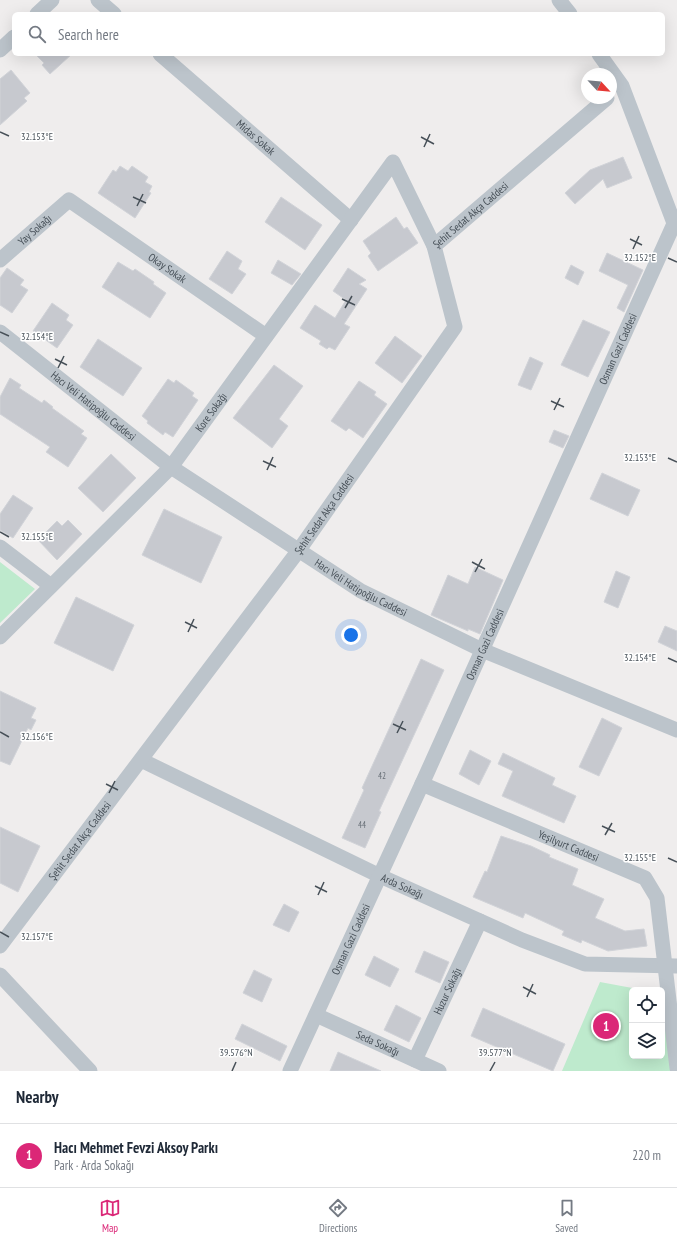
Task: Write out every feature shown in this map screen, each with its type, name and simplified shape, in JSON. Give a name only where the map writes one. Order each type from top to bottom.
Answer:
[{"type":"street","points":[[39,12],[52,0]]},
{"type":"street","points":[[98,0],[112,12]]},
{"type":"street","points":[[560,0],[569,12]]},
{"type":"street","points":[[0,50],[12,39]]},
{"type":"street","name":"Midas Sokak","points":[[162,56],[351,220]]},
{"type":"street","points":[[600,56],[606,68]]},
{"type":"street","points":[[617,92],[676,221]]},
{"type":"street","name":"Şehit Sedat Akça Caddesi","points":[[0,946],[299,550],[455,327],[434,246],[600,104]]},
{"type":"street","name":"Kore Sokağı","points":[[0,637],[171,467],[393,162],[434,246]]},
{"type":"street","name":"Yay Sokağı","points":[[0,260],[69,200]]},
{"type":"street","name":"Okay Sokak","points":[[69,200],[266,336]]},
{"type":"street","name":"Osman Gazi Caddesi","points":[[290,1071],[422,784],[676,221]]},
{"type":"street","name":"Hacı Veli Hatipoğlu Caddesi","points":[[0,332],[171,467],[361,590],[482,650],[677,730]]},
{"type":"street","points":[[0,547],[51,586]]},
{"type":"street","name":"Arda Sokağı","points":[[141,760],[380,876],[522,940],[585,964],[672,967]]},
{"type":"street","name":"Yeşilyurt Caddesi","points":[[422,784],[645,878],[657,898],[670,942],[677,1068]]},
{"type":"street","name":"Huzur Sokağı","points":[[415,1060],[480,921]]},
{"type":"street","points":[[0,975],[90,1071]]},
{"type":"street","name":"Seda Sokağı","points":[[316,1016],[439,1071]]},
{"type":"green space","points":[[0,562],[35,589],[0,623]]},
{"type":"green space","points":[[600,982],[629,987],[629,1059],[665,1059],[665,1026],[668,1027],[675,1071],[562,1071]]},
{"type":"building","points":[[37,56],[70,56],[50,74],[42,65],[44,63]]},
{"type":"building","points":[[11,70],[30,93],[24,98],[27,101],[0,125],[0,79]]},
{"type":"building","points":[[623,157],[632,178],[607,188],[603,179],[575,204],[565,193],[590,170]]},
{"type":"building","points":[[120,166],[128,171],[132,166],[148,177],[145,182],[152,186],[149,192],[151,193],[135,218],[98,193],[113,170],[116,172]]},
{"type":"building","points":[[281,197],[322,225],[305,250],[265,222]]},
{"type":"building","points":[[396,217],[404,229],[407,227],[418,243],[378,271],[368,256],[371,253],[363,241]]},
{"type":"building","points":[[227,251],[242,261],[238,269],[246,274],[232,294],[209,279]]},
{"type":"building","points":[[607,253],[643,270],[624,312],[617,308],[628,285],[599,271]]},
{"type":"building","points":[[278,260],[301,274],[292,285],[271,273]]},
{"type":"building","points":[[118,262],[133,271],[135,269],[154,282],[153,284],[166,293],[150,318],[102,287]]},
{"type":"building","points":[[571,265],[584,272],[578,285],[565,278]]},
{"type":"building","points":[[7,268],[24,280],[20,285],[28,290],[12,313],[0,305],[0,278]]},
{"type":"building","points":[[348,268],[366,280],[359,284],[367,289],[344,324],[350,327],[335,350],[329,347],[327,349],[319,344],[321,341],[300,328],[315,305],[335,318],[346,300],[333,291]]},
{"type":"building","points":[[52,303],[69,315],[66,320],[73,325],[57,348],[33,331]]},
{"type":"building","points":[[583,320],[610,332],[588,377],[561,365]]},
{"type":"building","points":[[395,336],[422,356],[402,383],[375,363]]},
{"type":"building","points":[[98,339],[142,368],[123,396],[80,367]]},
{"type":"building","points":[[530,357],[543,363],[531,390],[518,385]]},
{"type":"building","points":[[274,365],[303,386],[279,419],[288,426],[272,448],[233,418]]},
{"type":"building","points":[[10,378],[21,385],[19,388],[42,403],[44,400],[53,407],[52,408],[84,431],[81,434],[87,438],[68,467],[46,452],[50,447],[0,414],[0,397]]},
{"type":"building","points":[[168,379],[174,383],[176,380],[194,393],[192,396],[198,400],[173,437],[165,432],[163,435],[147,423],[148,421],[142,416]]},
{"type":"building","points":[[359,381],[376,392],[374,395],[387,404],[363,438],[349,428],[346,431],[331,421]]},
{"type":"building","points":[[554,430],[569,436],[563,448],[549,442]]},
{"type":"building","points":[[111,454],[136,478],[103,512],[78,488]]},
{"type":"building","points":[[602,473],[640,490],[628,516],[590,499]]},
{"type":"building","points":[[13,495],[33,508],[13,538],[0,530],[0,514]]},
{"type":"building","points":[[164,509],[222,537],[201,583],[142,555]]},
{"type":"building","points":[[68,520],[82,534],[57,560],[38,540],[57,521],[62,526]]},
{"type":"building","points":[[475,567],[503,580],[480,634],[468,629],[468,631],[431,615],[448,575],[468,584]]},
{"type":"building","points":[[616,571],[630,577],[618,608],[604,602]]},
{"type":"building","points":[[76,597],[134,625],[113,671],[54,643]]},
{"type":"building","points":[[665,626],[677,631],[677,651],[658,642]]},
{"type":"building","points":[[421,659],[444,670],[379,811],[381,812],[365,848],[342,838],[364,790],[362,788]]},
{"type":"building","points":[[0,691],[36,708],[31,718],[36,720],[31,730],[28,728],[10,765],[0,761]]},
{"type":"building","points":[[602,718],[622,728],[599,776],[579,767]]},
{"type":"building","points":[[470,750],[491,761],[479,785],[459,774]]},
{"type":"building","points":[[503,753],[555,778],[552,785],[576,796],[564,823],[502,796],[513,771],[498,764]]},
{"type":"building","points":[[0,827],[40,846],[18,892],[0,883]]},
{"type":"building","points":[[501,836],[531,846],[550,855],[549,857],[578,869],[572,885],[604,899],[595,918],[625,931],[644,929],[647,946],[608,951],[582,940],[581,943],[562,935],[564,931],[525,913],[523,918],[473,897],[485,871],[487,872]]},
{"type":"building","points":[[284,904],[299,912],[289,932],[273,925]]},
{"type":"building","points":[[424,951],[449,962],[440,983],[415,972]]},
{"type":"building","points":[[374,956],[399,969],[390,987],[365,975]]},
{"type":"building","points":[[254,970],[272,979],[262,1002],[243,993]]},
{"type":"building","points":[[396,1005],[421,1018],[409,1042],[384,1030]]},
{"type":"building","points":[[483,1008],[565,1044],[553,1071],[471,1036]]},
{"type":"building","points":[[242,1024],[287,1046],[280,1061],[235,1039]]},
{"type":"building","points":[[338,1052],[381,1071],[330,1071]]},
{"type":"place","name":"Hacı Mehmet Fevzi Aksoy Parkı","points":[[606,1026]]}]
